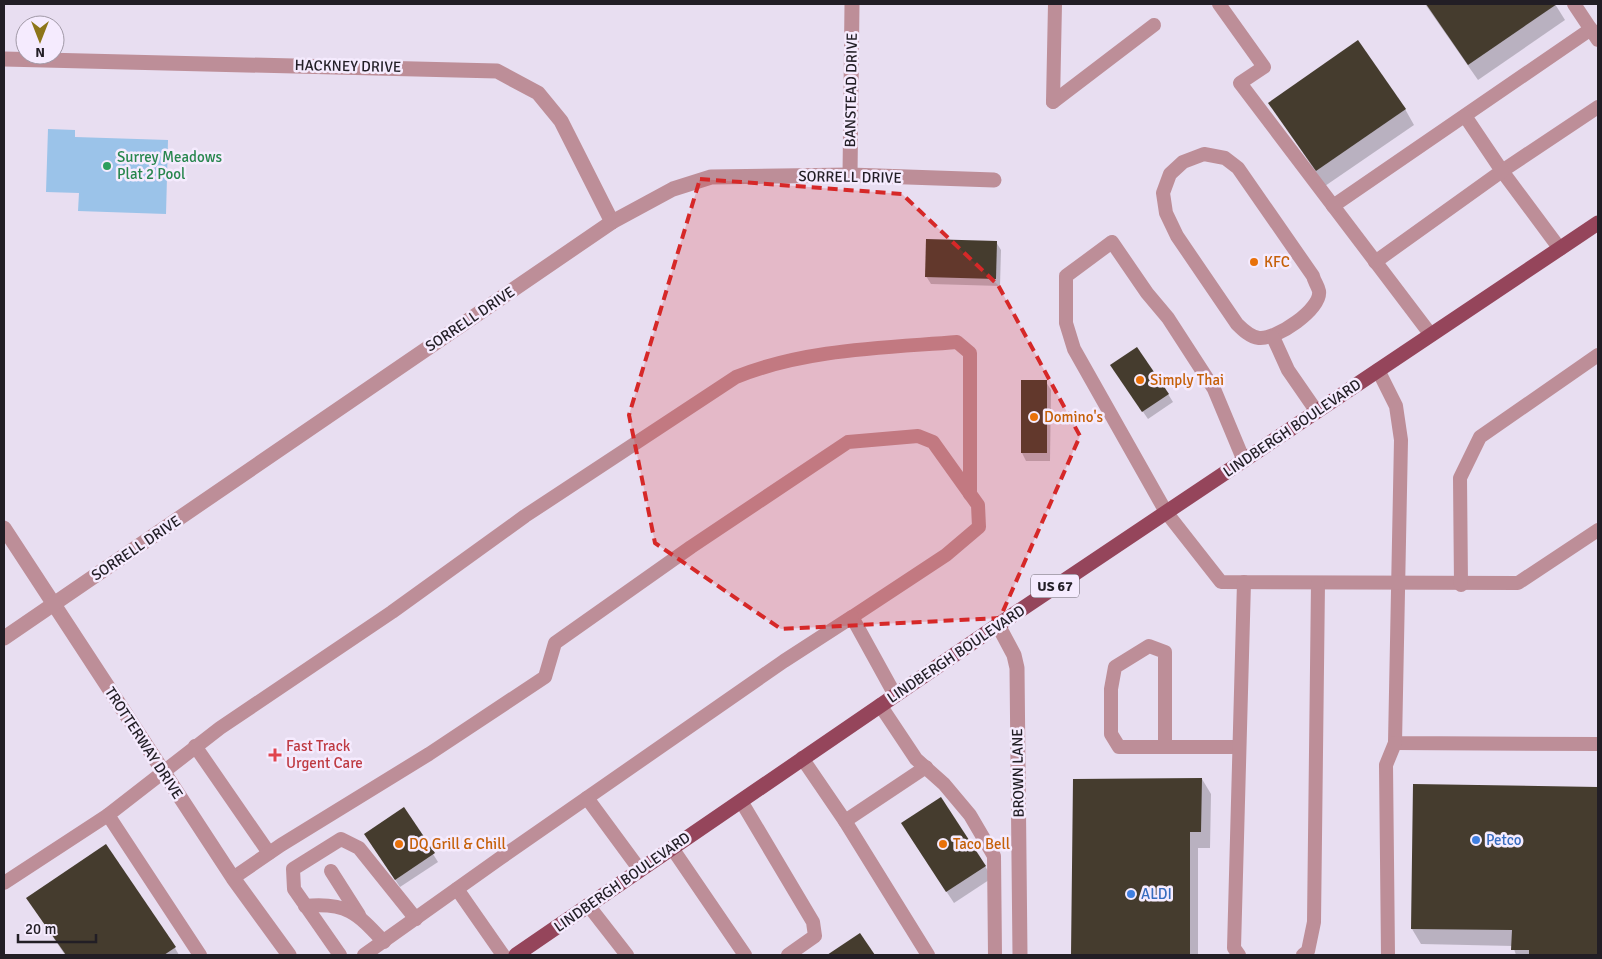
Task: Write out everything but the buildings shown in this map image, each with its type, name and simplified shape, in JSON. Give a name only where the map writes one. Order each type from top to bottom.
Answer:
[{"type":"main road","name":"LINDBERGH BOULEVARD","points":[[520,954],[880,704],[1598,223]]},
{"type":"street","name":"BANSTEAD DRIVE","points":[[850,175],[852,4]]},
{"type":"street","name":"HACKNEY DRIVE","points":[[4,60],[497,71],[538,93],[561,121],[612,222]]},
{"type":"street","name":"SORRELL DRIVE","points":[[4,638],[612,222],[673,189],[711,177],[850,175],[994,180]]},
{"type":"street","name":"TROTTERWAY DRIVE","points":[[4,528],[53,606],[233,878],[289,955]]},
{"type":"street","name":"BROWN LANE","points":[[998,625],[1014,655],[1017,668],[1020,955]]},
{"type":"lane","points":[[1055,4],[1053,102],[1154,25]]},
{"type":"lane","points":[[1219,4],[1264,66],[1240,83],[1431,335]]},
{"type":"lane","points":[[1333,206],[1465,116],[1595,34],[1574,4]]},
{"type":"lane","points":[[1375,262],[1502,171],[1598,107]]},
{"type":"lane","points":[[1465,116],[1502,171],[1560,249]]},
{"type":"lane","points":[[1204,154],[1225,158],[1238,168],[1312,276],[1319,292],[1316,305],[1273,337],[1258,338],[1245,333],[1169,221],[1163,193],[1170,174],[1183,162],[1204,154]]},
{"type":"lane","points":[[1244,461],[1214,389],[1168,318],[1147,293],[1112,242],[1066,276],[1066,323],[1074,349],[1166,512],[1221,582],[1518,583],[1598,530]]},
{"type":"lane","points":[[1273,337],[1288,370],[1317,412]]},
{"type":"lane","points":[[4,883],[108,815],[196,746],[392,612],[525,516],[736,377],[762,366],[831,353],[957,342],[970,353],[970,494]]},
{"type":"lane","points":[[1461,584],[1460,478],[1480,437],[1598,355]]},
{"type":"lane","points":[[1378,370],[1396,406],[1401,440],[1395,743],[1386,765],[1388,955]]},
{"type":"lane","points":[[233,878],[269,853],[429,754],[545,677],[555,643],[691,547],[848,442],[918,436],[933,442],[978,505],[979,527],[946,555],[784,661],[364,955]]},
{"type":"lane","points":[[1240,955],[1234,948],[1244,582]]},
{"type":"lane","points":[[1303,955],[1308,950],[1314,922],[1318,583]]},
{"type":"lane","points":[[852,617],[894,695]]},
{"type":"lane","points":[[1164,747],[1165,652],[1149,646],[1115,667],[1111,689],[1111,734],[1119,747],[1164,747],[1239,747]]},
{"type":"lane","points":[[880,704],[916,759],[944,784],[970,815],[994,856],[995,955]]},
{"type":"lane","points":[[1395,743],[1598,744]]},
{"type":"lane","points":[[196,746],[269,853]]},
{"type":"lane","points":[[802,758],[845,821],[928,955]]},
{"type":"lane","points":[[845,821],[926,767]]},
{"type":"lane","points":[[587,798],[640,870]]},
{"type":"lane","points":[[741,801],[813,922],[815,936],[788,955]]},
{"type":"lane","points":[[108,815],[200,955]]},
{"type":"lane","points":[[340,955],[294,889],[293,868],[341,839],[359,848],[416,919]]},
{"type":"lane","points":[[672,848],[745,955]]},
{"type":"lane","points":[[331,871],[358,915],[384,942]]},
{"type":"lane","points":[[457,890],[503,955]]},
{"type":"lane","points":[[305,906],[328,904],[358,915]]},
{"type":"lane","points":[[588,905],[627,955]]},
{"type":"highlighted area","points":[[700,179],[902,194],[998,285],[1080,436],[1000,618],[781,629],[655,543],[629,415]]},
{"type":"water","name":"Surrey Meadows Plat 2 Pool","points":[[48,129],[75,130],[75,137],[168,140],[166,214],[78,211],[79,193],[46,192]]},
{"type":"place","name":"Surrey Meadows Plat 2 Pool","points":[[107,166]]},
{"type":"place","name":"KFC","points":[[1254,262]]},
{"type":"place","name":"Simply Thai","points":[[1140,380]]},
{"type":"place","name":"Domino's","points":[[1034,417]]},
{"type":"place","name":"Fast Track Urgent Care","points":[[275,755]]},
{"type":"place","name":"Petco","points":[[1476,840]]},
{"type":"place","name":"DQ Grill & Chill","points":[[399,844]]},
{"type":"place","name":"Taco Bell","points":[[943,844]]},
{"type":"place","name":"ALDI","points":[[1131,894]]}]
